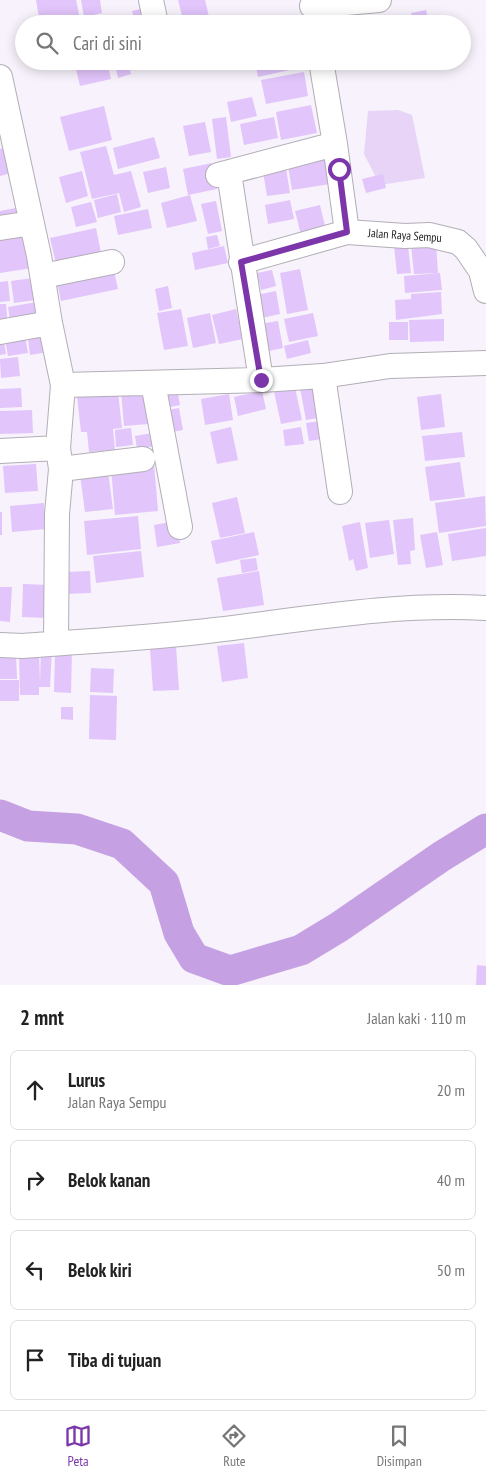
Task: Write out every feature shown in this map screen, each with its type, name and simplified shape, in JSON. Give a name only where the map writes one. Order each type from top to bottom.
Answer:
[{"type":"street","points":[[151,0],[154,15]]},
{"type":"street","points":[[313,10],[379,0]]},
{"type":"street","points":[[323,70],[347,232]]},
{"type":"street","points":[[0,77],[43,276],[50,323],[63,385],[57,514],[56,643]]},
{"type":"street","points":[[261,380],[241,262],[223,174],[335,144]]},
{"type":"street","points":[[0,228],[32,223]]},
{"type":"street","name":"Jalan Raya Sempu","points":[[241,262],[347,232],[405,236],[429,235],[458,242],[466,249],[481,271],[486,291]]},
{"type":"street","points":[[43,276],[112,262]]},
{"type":"street","points":[[0,332],[50,323]]},
{"type":"street","points":[[63,385],[261,380],[324,376],[390,366],[486,363]]},
{"type":"street","points":[[324,376],[340,492]]},
{"type":"street","points":[[153,383],[180,527]]},
{"type":"street","points":[[0,451],[59,459],[143,459]]},
{"type":"street","points":[[0,645],[56,643],[212,630],[364,610],[441,606],[486,608]]},
{"type":"shaded area","points":[[398,110],[412,115],[425,178],[380,185],[364,154],[368,111]]},
{"type":"building","points":[[36,0],[76,0],[79,15],[38,15]]},
{"type":"building","points":[[81,0],[100,0],[102,13],[84,15]]},
{"type":"building","points":[[178,0],[205,0],[209,15],[182,15]]},
{"type":"building","points":[[148,7],[150,15],[133,15],[132,11]]},
{"type":"building","points":[[426,10],[427,15],[412,15],[411,13]]},
{"type":"building","points":[[76,70],[109,70],[111,79],[80,86]]},
{"type":"building","points":[[116,70],[130,70],[131,74],[118,78]]},
{"type":"building","points":[[257,70],[290,70],[258,77]]},
{"type":"building","points":[[304,72],[308,96],[266,104],[261,80]]},
{"type":"building","points":[[252,97],[257,116],[231,122],[227,102]]},
{"type":"building","points":[[311,105],[317,133],[281,140],[276,112]]},
{"type":"building","points":[[104,106],[112,140],[69,151],[60,117]]},
{"type":"building","points":[[226,117],[231,157],[217,159],[212,119]]},
{"type":"building","points":[[274,117],[278,138],[244,145],[240,124]]},
{"type":"building","points":[[205,122],[211,152],[189,156],[183,126]]},
{"type":"building","points":[[154,137],[160,158],[118,169],[113,148]]},
{"type":"building","points":[[106,146],[114,175],[131,171],[141,207],[124,212],[119,193],[92,199],[80,152]]},
{"type":"building","points":[[9,147],[15,172],[0,176],[0,149]]},
{"type":"building","points":[[330,152],[336,183],[292,190],[287,160]]},
{"type":"building","points":[[285,162],[290,193],[267,196],[262,166]]},
{"type":"building","points":[[212,163],[217,189],[188,195],[183,169]]},
{"type":"building","points":[[166,167],[170,188],[148,193],[143,172]]},
{"type":"building","points":[[82,171],[88,196],[66,203],[59,177]]},
{"type":"building","points":[[383,174],[386,188],[366,193],[362,179]]},
{"type":"building","points":[[117,194],[121,212],[98,218],[94,200]]},
{"type":"building","points":[[190,195],[197,221],[167,228],[161,203]]},
{"type":"building","points":[[290,200],[294,219],[268,224],[265,205]]},
{"type":"building","points":[[216,201],[222,231],[208,234],[201,204]]},
{"type":"building","points":[[91,202],[97,222],[76,227],[71,207]]},
{"type":"building","points":[[320,205],[326,230],[301,235],[295,211]]},
{"type":"building","points":[[21,207],[24,221],[0,225],[0,211]]},
{"type":"building","points":[[148,209],[152,228],[118,235],[114,216]]},
{"type":"building","points":[[96,228],[102,258],[57,268],[50,238]]},
{"type":"building","points":[[26,232],[32,268],[0,273],[0,236]]},
{"type":"building","points":[[217,235],[220,246],[208,249],[206,237]]},
{"type":"building","points":[[436,243],[438,273],[414,274],[411,245]]},
{"type":"building","points":[[408,245],[411,273],[397,274],[394,246]]},
{"type":"building","points":[[224,246],[228,263],[195,270],[192,253]]},
{"type":"building","points":[[113,266],[118,289],[61,301],[56,278]]},
{"type":"building","points":[[300,269],[308,310],[287,314],[280,273]]},
{"type":"building","points":[[272,270],[276,286],[261,290],[257,273]]},
{"type":"building","points":[[440,273],[442,290],[405,293],[404,276]]},
{"type":"building","points":[[33,278],[36,300],[14,303],[11,281]]},
{"type":"building","points":[[8,281],[10,301],[0,302],[0,282]]},
{"type":"building","points":[[168,286],[172,308],[159,311],[155,289]]},
{"type":"building","points":[[276,291],[280,314],[257,319],[252,296]]},
{"type":"building","points":[[441,292],[442,314],[396,320],[395,300],[411,299],[411,294]]},
{"type":"building","points":[[37,302],[40,324],[11,328],[8,307]]},
{"type":"building","points":[[0,304],[6,304],[8,326],[0,327]]},
{"type":"building","points":[[181,309],[188,346],[164,350],[157,313]]},
{"type":"building","points":[[236,309],[243,339],[219,344],[212,315]]},
{"type":"building","points":[[210,313],[216,343],[193,348],[187,318]]},
{"type":"building","points":[[313,313],[318,336],[289,342],[284,319]]},
{"type":"building","points":[[444,319],[444,341],[410,342],[409,320]]},
{"type":"building","points":[[278,321],[283,348],[260,353],[254,325]]},
{"type":"building","points":[[389,322],[408,322],[408,340],[389,340]]},
{"type":"building","points":[[51,328],[54,351],[30,355],[27,331]]},
{"type":"building","points":[[24,331],[28,353],[8,356],[4,334]]},
{"type":"building","points":[[0,335],[3,335],[6,354],[0,355]]},
{"type":"building","points":[[308,340],[311,353],[287,359],[284,346]]},
{"type":"building","points":[[18,357],[20,376],[1,378],[0,359]]},
{"type":"building","points":[[318,379],[325,417],[306,420],[299,382]]},
{"type":"building","points":[[176,383],[180,405],[161,409],[157,387]]},
{"type":"building","points":[[294,383],[302,420],[281,424],[273,387]]},
{"type":"building","points":[[21,388],[22,407],[0,408],[0,389]]},
{"type":"building","points":[[145,389],[148,424],[124,426],[121,391]]},
{"type":"building","points":[[262,391],[266,409],[238,416],[234,397]]},
{"type":"building","points":[[118,392],[122,428],[113,429],[115,450],[89,452],[87,432],[81,432],[77,396]]},
{"type":"building","points":[[229,394],[233,420],[205,425],[201,399]]},
{"type":"building","points":[[441,394],[445,427],[421,430],[417,397]]},
{"type":"building","points":[[179,408],[183,430],[166,433],[162,411]]},
{"type":"building","points":[[32,410],[33,433],[0,434],[0,411]]},
{"type":"building","points":[[326,420],[329,438],[309,441],[306,423]]},
{"type":"building","points":[[231,427],[238,460],[217,464],[210,432]]},
{"type":"building","points":[[301,427],[304,444],[285,446],[283,430]]},
{"type":"building","points":[[131,428],[133,445],[116,447],[115,430]]},
{"type":"building","points":[[462,432],[465,457],[425,461],[422,436]]},
{"type":"building","points":[[153,433],[155,446],[137,449],[135,436]]},
{"type":"building","points":[[460,462],[465,497],[430,501],[425,467]]},
{"type":"building","points":[[36,464],[38,491],[5,493],[3,466]]},
{"type":"building","points":[[154,464],[158,511],[115,515],[111,468]]},
{"type":"building","points":[[108,471],[113,509],[85,512],[80,475]]},
{"type":"building","points":[[485,496],[486,526],[439,533],[435,503]]},
{"type":"building","points":[[237,497],[245,533],[220,538],[212,503]]},
{"type":"building","points":[[44,503],[46,529],[12,532],[10,506]]},
{"type":"building","points":[[0,512],[2,512],[2,535],[0,535]]},
{"type":"building","points":[[138,516],[141,549],[87,555],[84,521]]},
{"type":"building","points":[[413,518],[415,550],[410,551],[411,564],[398,565],[393,520]]},
{"type":"building","points":[[389,520],[394,554],[370,558],[365,523]]},
{"type":"building","points":[[176,521],[180,543],[157,547],[154,525]]},
{"type":"building","points":[[360,522],[368,568],[356,571],[353,559],[349,561],[342,526]]},
{"type":"building","points":[[486,528],[486,556],[452,561],[448,534]]},
{"type":"building","points":[[254,532],[259,555],[216,564],[211,541]]},
{"type":"building","points":[[437,532],[443,565],[426,568],[420,535]]},
{"type":"building","points":[[141,551],[144,577],[96,583],[93,556]]},
{"type":"building","points":[[256,558],[258,570],[242,573],[240,560]]},
{"type":"building","points":[[90,571],[91,593],[65,594],[64,572]]},
{"type":"building","points":[[259,571],[264,605],[223,611],[217,578]]},
{"type":"building","points":[[23,584],[48,585],[48,618],[22,617]]},
{"type":"building","points":[[0,587],[12,587],[10,622],[0,621]]},
{"type":"building","points":[[244,643],[248,678],[222,682],[217,646]]},
{"type":"building","points":[[176,646],[179,690],[153,691],[150,648]]},
{"type":"building","points":[[41,649],[52,650],[50,687],[39,687],[39,695],[20,695],[19,652],[39,652],[40,684]]},
{"type":"building","points":[[55,650],[72,651],[71,693],[54,692]]},
{"type":"building","points":[[0,654],[16,654],[17,679],[0,679]]},
{"type":"building","points":[[91,668],[114,669],[113,693],[90,692]]},
{"type":"building","points":[[0,680],[19,680],[19,701],[0,701]]},
{"type":"building","points":[[90,695],[117,696],[116,740],[89,739]]},
{"type":"building","points":[[61,707],[73,707],[73,720],[61,719]]},
{"type":"building","points":[[477,965],[486,966],[486,985],[476,985]]},
{"type":"waterway","points":[[0,815],[28,826],[77,829],[122,844],[164,883],[179,933],[194,958],[230,971],[301,950],[339,927],[442,856],[486,829]]},
{"type":"route","points":[[261,380],[241,262],[347,232],[339,169]]}]
